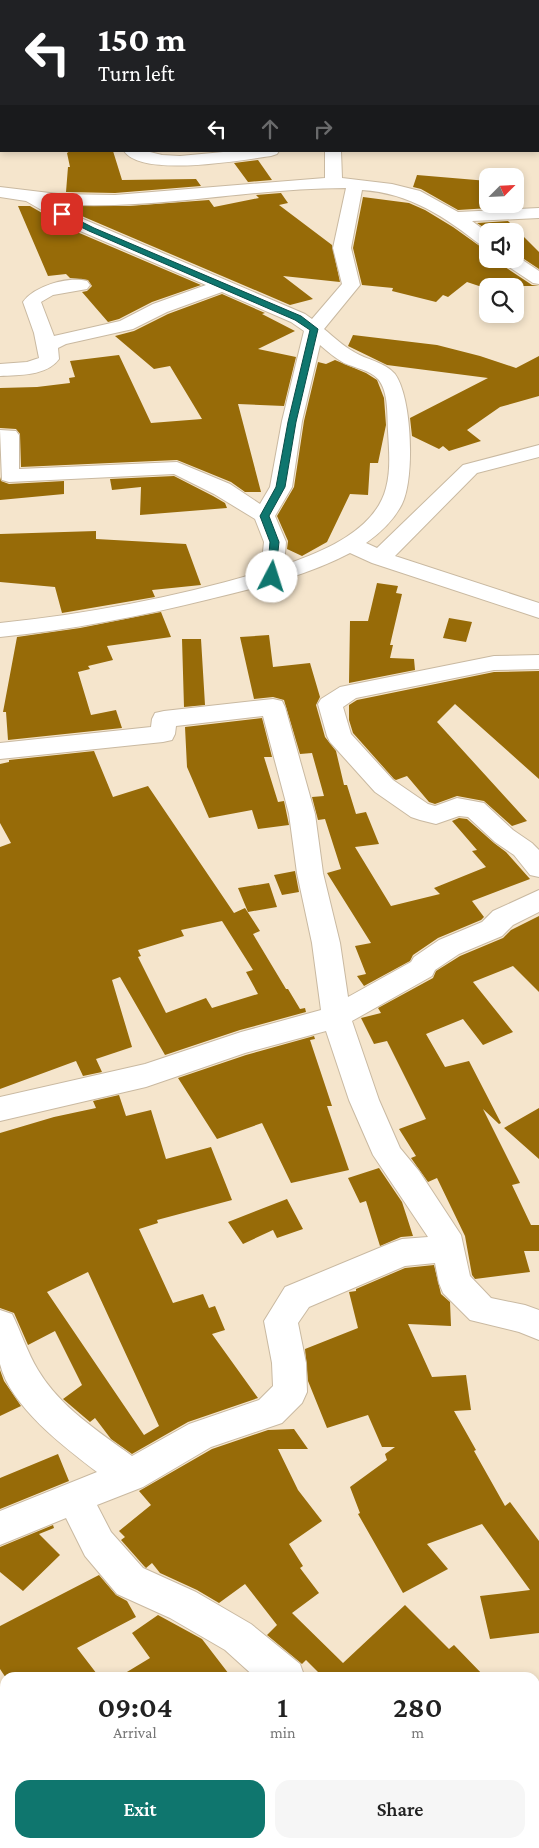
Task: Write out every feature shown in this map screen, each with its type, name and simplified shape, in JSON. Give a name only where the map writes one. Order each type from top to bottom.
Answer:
[{"type":"street","points":[[135,152],[154,159],[178,161],[262,152]]},
{"type":"street","points":[[272,152],[291,184]]},
{"type":"street","points":[[333,152],[334,183]]},
{"type":"street","points":[[0,192],[32,198],[72,201],[122,201],[291,184],[355,184],[413,195],[427,200],[455,217],[479,235]]},
{"type":"street","points":[[264,516],[281,487],[292,422],[314,329],[351,285],[342,248],[355,184]]},
{"type":"street","points":[[0,630],[45,626],[149,608],[272,577],[350,544],[380,520],[397,492],[400,452],[394,387],[382,372],[345,355],[298,318],[76,222],[32,198]]},
{"type":"street","points":[[455,217],[539,213]]},
{"type":"street","points":[[522,268],[539,279]]},
{"type":"street","points":[[47,350],[51,344],[60,340],[126,325],[160,308],[223,285]]},
{"type":"street","points":[[0,370],[40,366],[47,363],[49,359],[44,334],[32,302],[35,297],[42,293],[81,286]]},
{"type":"street","points":[[0,436],[9,435],[9,476],[177,468],[222,489],[264,516],[275,542],[272,577]]},
{"type":"street","points":[[380,558],[470,469],[539,451]]},
{"type":"street","points":[[350,544],[380,558],[539,611]]},
{"type":"street","points":[[539,662],[484,664],[349,692],[330,704],[340,736],[384,786],[420,811],[436,815],[457,807],[475,809],[504,836],[523,849],[539,868]]},
{"type":"street","points":[[0,751],[163,734],[164,720],[274,708],[302,814],[310,873],[326,942],[336,1017],[364,1100],[388,1155],[408,1180],[445,1235],[455,1283],[482,1310],[525,1319],[539,1326]]},
{"type":"street","points":[[0,1110],[146,1075],[241,1043],[336,1017],[422,969],[424,964],[449,947],[492,929],[503,918],[539,900]]},
{"type":"street","points":[[0,1528],[130,1475],[201,1434],[270,1412],[290,1392],[289,1362],[281,1320],[297,1297],[402,1252],[448,1248]]},
{"type":"street","points":[[0,1324],[27,1383],[71,1431],[130,1475]]},
{"type":"street","points":[[61,1504],[130,1581],[183,1605],[238,1637],[279,1672]]},
{"type":"building","points":[[113,152],[122,180],[196,179],[201,186],[115,193],[66,192],[68,167],[70,167],[67,153]]},
{"type":"building","points":[[258,160],[272,180],[248,182],[234,163]]},
{"type":"building","points":[[417,175],[479,180],[479,209],[458,210],[421,189],[413,187]]},
{"type":"building","points":[[281,193],[288,203],[279,205],[332,245],[340,282],[283,276],[313,299],[290,305],[84,217],[64,206],[129,206],[209,200],[214,207],[259,198],[256,195]]},
{"type":"building","points":[[363,197],[409,203],[425,210],[453,227],[479,246],[479,268],[506,268],[522,278],[479,278],[479,286],[467,282],[448,297],[443,295],[436,302],[392,291],[393,288],[362,285],[353,248]]},
{"type":"building","points":[[18,206],[30,206],[70,229],[201,285],[152,302],[119,319],[108,322],[82,292],[87,291],[92,286],[88,280],[70,278],[66,274],[48,276]]},
{"type":"building","points":[[508,221],[510,223],[479,224],[477,223]]},
{"type":"building","points":[[524,237],[539,252],[539,269],[524,259]]},
{"type":"building","points":[[524,280],[532,285],[539,286],[524,286]]},
{"type":"building","points":[[222,294],[265,313],[262,314],[295,331],[258,349],[296,357],[284,406],[238,404],[261,492],[245,492],[231,482],[177,460],[21,467],[20,434],[16,429],[0,428],[0,388],[37,387],[70,383],[69,378],[75,377],[70,361],[119,355],[151,423],[202,419],[170,366],[154,369],[115,336],[134,331],[168,314]]},
{"type":"building","points":[[353,335],[437,345],[516,368],[539,356],[539,396],[500,407],[467,430],[481,441],[449,451],[443,446],[439,449],[412,436],[410,418],[488,378],[387,365],[348,346]]},
{"type":"building","points":[[335,360],[366,373],[377,380],[384,398],[386,425],[378,463],[370,463],[368,495],[350,494],[327,542],[302,556],[287,549],[288,541],[277,516],[294,487],[304,421],[318,362],[326,364]]},
{"type":"building","points":[[174,476],[225,503],[227,508],[140,515],[141,487],[112,490],[110,479]]},
{"type":"building","points":[[0,477],[1,481],[9,484],[64,481],[64,494],[0,500]]},
{"type":"building","points":[[96,531],[96,539],[186,544],[201,585],[152,590],[155,597],[62,613],[55,587],[0,582],[0,534]]},
{"type":"building","points":[[377,583],[398,586],[396,593],[402,594],[390,645],[393,645],[390,658],[414,659],[415,670],[349,683],[350,621],[368,621]]},
{"type":"building","points":[[161,612],[171,637],[107,646],[113,660],[88,666],[90,669],[78,672],[91,715],[116,710],[122,728],[8,740],[6,712],[3,712],[17,637],[80,628]]},
{"type":"building","points":[[449,618],[472,622],[466,642],[443,638]]},
{"type":"building","points":[[269,635],[273,667],[310,663],[320,697],[316,705],[325,737],[336,751],[344,785],[347,785],[356,814],[366,812],[379,844],[355,847],[391,906],[440,894],[434,888],[486,867],[472,851],[477,850],[452,821],[459,818],[467,819],[506,852],[530,879],[472,901],[484,917],[481,920],[438,938],[413,955],[410,961],[364,986],[357,976],[366,974],[355,946],[371,943],[327,873],[341,869],[325,819],[318,820],[312,797],[324,796],[312,753],[300,754],[284,700],[273,697],[254,699],[240,637]]},
{"type":"building","points":[[182,639],[201,639],[205,705],[184,707]]},
{"type":"building","points":[[539,671],[539,779],[455,704],[437,722],[527,821],[512,826],[484,801],[457,796],[435,804],[429,802],[407,776],[394,779],[353,733],[349,720],[349,705],[357,700],[494,672]]},
{"type":"building","points":[[262,718],[272,757],[264,757],[278,802],[284,801],[289,825],[258,829],[252,810],[209,818],[187,767],[185,727]]},
{"type":"building","points":[[94,751],[113,797],[148,786],[234,913],[245,908],[260,931],[253,934],[286,989],[288,989],[300,1009],[305,1008],[306,1012],[240,1030],[165,1055],[120,977],[112,980],[132,1047],[96,1059],[102,1072],[83,1076],[76,1061],[0,1089],[0,847],[11,843],[0,823],[0,764],[9,762],[9,760]],"holes":[[[222,921],[253,970],[246,972],[258,994],[212,1008],[206,998],[166,1013],[138,957],[141,956],[138,950],[184,936],[181,930]]]},
{"type":"building","points":[[295,871],[299,892],[282,895],[274,875]]},
{"type":"building","points":[[269,883],[277,907],[248,912],[238,888]]},
{"type":"building","points":[[539,916],[539,992],[513,966],[473,982],[513,1032],[483,1045],[463,1019],[426,1034],[445,1067],[469,1061],[501,1123],[499,1124],[483,1109],[520,1183],[512,1185],[531,1225],[539,1225],[539,1251],[524,1251],[530,1272],[475,1279],[472,1275],[465,1236],[437,1178],[428,1182],[411,1158],[416,1156],[399,1129],[426,1119],[387,1041],[374,1044],[361,1018],[381,1013],[378,1008],[433,978],[436,971],[460,956],[503,938],[511,930]]},
{"type":"building","points":[[314,1036],[315,1039],[310,1040],[332,1106],[327,1106],[349,1170],[291,1183],[262,1123],[217,1139],[178,1078],[246,1055]]},
{"type":"building","points":[[119,1095],[126,1116],[151,1110],[166,1159],[211,1147],[232,1200],[157,1220],[158,1223],[139,1229],[173,1303],[203,1294],[209,1308],[215,1306],[225,1330],[212,1334],[258,1398],[188,1422],[132,1454],[111,1439],[95,1418],[90,1422],[63,1399],[82,1385],[55,1331],[28,1345],[14,1313],[0,1308],[0,1133],[54,1117],[96,1108],[93,1101]],"holes":[[[88,1272],[159,1426],[144,1435],[47,1292]]]},
{"type":"building","points":[[539,1108],[539,1159],[504,1128]]},
{"type":"building","points":[[379,1168],[402,1202],[413,1236],[401,1237],[380,1246],[366,1201],[360,1203],[348,1178]]},
{"type":"building","points":[[287,1199],[303,1229],[277,1238],[273,1230],[243,1244],[228,1222]]},
{"type":"building","points":[[434,1265],[441,1294],[450,1302],[451,1326],[408,1324],[432,1377],[466,1375],[471,1410],[454,1411],[505,1506],[510,1502],[539,1541],[539,1633],[490,1639],[480,1596],[530,1590],[482,1524],[427,1544],[448,1569],[403,1593],[358,1514],[360,1513],[350,1487],[387,1460],[385,1454],[395,1447],[382,1447],[368,1415],[327,1428],[308,1381],[305,1349],[358,1328],[349,1292],[356,1291],[356,1289],[405,1268]]},
{"type":"building","points":[[0,1370],[4,1381],[21,1406],[0,1416]]},
{"type":"building","points":[[294,1429],[308,1449],[278,1449],[298,1490],[322,1521],[289,1544],[303,1566],[300,1568],[319,1593],[292,1613],[343,1663],[405,1605],[449,1649],[454,1645],[480,1672],[318,1672],[306,1660],[302,1664],[267,1635],[277,1625],[245,1584],[219,1603],[197,1590],[160,1573],[152,1563],[146,1568],[121,1540],[125,1537],[119,1531],[151,1505],[139,1491],[212,1449],[268,1430]]},
{"type":"building","points":[[58,1454],[69,1481],[0,1509],[0,1478]]},
{"type":"building","points":[[53,1525],[54,1528],[39,1534],[60,1555],[23,1591],[0,1572],[0,1547]]},
{"type":"building","points":[[99,1575],[116,1595],[127,1601],[136,1617],[77,1648],[95,1672],[2,1672],[0,1669],[0,1626]]},
{"type":"building","points":[[158,1615],[202,1639],[227,1672],[127,1672],[150,1658],[132,1633]]},
{"type":"route","points":[[62,214],[76,222],[298,318],[314,329],[292,422],[281,487],[264,516],[275,542],[272,577]]}]
